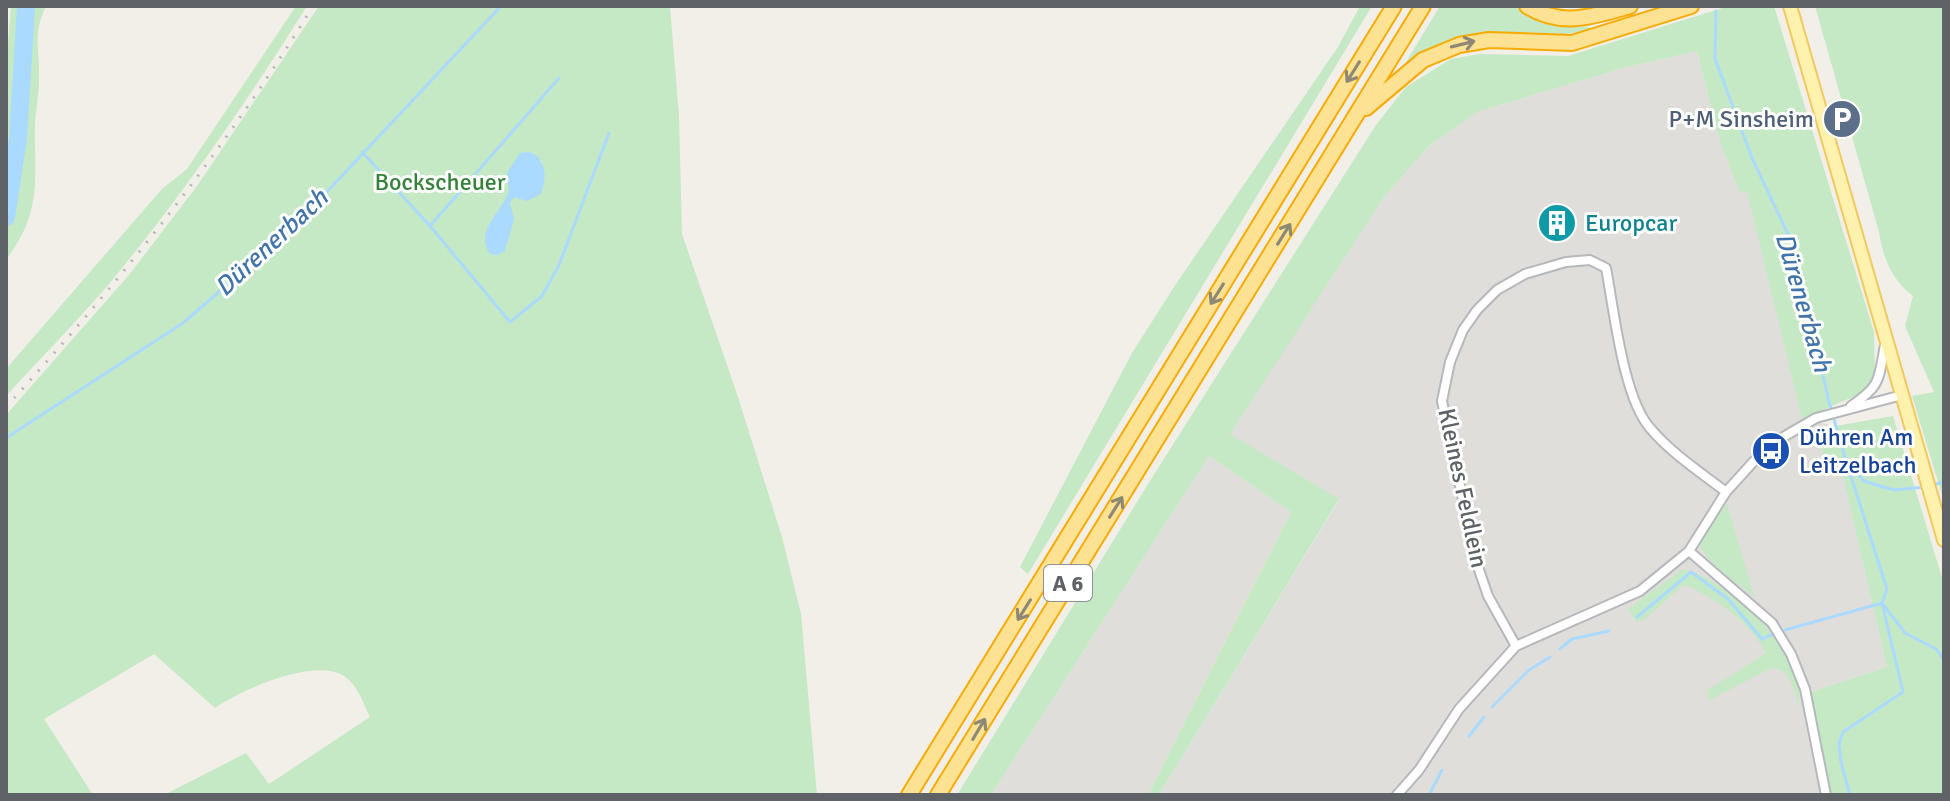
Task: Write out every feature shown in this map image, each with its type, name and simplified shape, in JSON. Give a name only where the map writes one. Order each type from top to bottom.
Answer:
[{"type":"highway","name":"A 6","points":[[909,795],[1394,6]]},
{"type":"highway","name":"A 6","points":[[938,795],[1423,6]]},
{"type":"highway","points":[[1527,6],[1535,12],[1567,20],[1595,17],[1630,6]]},
{"type":"highway","points":[[1354,119],[1405,73],[1437,52],[1474,41],[1558,44],[1600,35],[1691,6]]},
{"type":"main road","points":[[1790,6],[1944,540]]},
{"type":"street","name":"Kleines Feldlein","points":[[1516,646],[1488,596],[1476,561],[1442,401],[1450,362],[1463,330],[1497,290],[1525,274],[1566,262],[1590,260],[1606,268],[1634,401],[1649,427],[1689,464],[1726,492]]},
{"type":"street","points":[[1842,411],[1873,390],[1879,381],[1886,340]]},
{"type":"street","points":[[1397,795],[1419,770],[1459,709],[1516,646],[1640,591],[1689,551],[1726,492],[1778,440],[1816,418],[1902,395]]},
{"type":"street","points":[[1689,551],[1772,623],[1791,654],[1805,689],[1826,795]]},
{"type":"shaded area","points":[[1697,51],[1720,142],[1740,193],[1747,191],[1802,418],[1834,426],[1818,429],[1839,458],[1887,667],[1811,692],[1829,795],[1159,795],[1339,500],[1229,434],[1384,197],[1428,147],[1477,112],[1623,68]]},
{"type":"shaded area","points":[[1209,456],[1291,512],[1148,795],[991,795]]},
{"type":"green space","points":[[11,6],[46,6],[38,33],[34,194],[26,226],[6,260],[6,70]]},
{"type":"green space","points":[[296,6],[307,6],[187,183],[109,284],[6,396],[6,369],[162,189],[187,169]]},
{"type":"green space","name":"Bockscheuer","points":[[319,6],[670,6],[679,116],[682,234],[782,537],[801,614],[817,795],[164,795],[246,753],[269,784],[370,717],[360,695],[344,676],[315,670],[259,685],[215,708],[154,654],[44,719],[93,795],[6,795],[6,415],[129,275],[197,186]]},
{"type":"green space","points":[[1360,6],[1372,6],[1028,574],[1020,567],[1132,353],[1338,47]]},
{"type":"green space","points":[[1440,6],[1514,6],[1544,24],[1590,29],[1564,35],[1495,36],[1451,42],[1428,51],[1403,67]]},
{"type":"green space","points":[[1729,6],[1774,6],[1874,332],[1875,380],[1862,393],[1802,419],[1747,192],[1740,193],[1720,142],[1697,51],[1623,68],[1477,112],[1428,147],[1384,197],[1230,434],[1339,499],[1159,795],[1148,795],[1291,512],[1209,456],[991,795],[957,795],[1153,476],[1376,125],[1406,87],[1451,59],[1480,54],[1568,56]]},
{"type":"green space","points":[[1815,6],[1944,6],[1944,501],[1912,396],[1934,392],[1905,326],[1913,296],[1894,276],[1883,251]]},
{"type":"green space","points":[[1893,416],[1944,584],[1944,795],[1829,795],[1811,692],[1887,667],[1839,459],[1823,455],[1818,429]]},
{"type":"green space","points":[[1727,504],[1754,596],[1722,571],[1702,548],[1701,542],[1706,532]]},
{"type":"green space","points":[[1683,569],[1723,588],[1762,622],[1790,663],[1798,684],[1799,705],[1787,676],[1771,668],[1708,701],[1708,690],[1766,653],[1751,631],[1732,613],[1686,585],[1644,620],[1636,622],[1628,609]]},
{"type":"water","points":[[520,153],[536,155],[544,169],[541,194],[527,201],[514,197],[510,203],[514,219],[505,251],[498,255],[490,254],[485,238],[490,222],[508,193],[507,173]]},
{"type":"waterway","points":[[6,217],[18,139],[26,6]]},
{"type":"waterway","name":"Dürenerbach","points":[[6,438],[183,323],[295,226],[501,6]]},
{"type":"waterway","name":"Dürenerbach","points":[[1716,11],[1715,59],[1752,158],[1794,247],[1829,402],[1846,461],[1864,481],[1895,490],[1925,487]]},
{"type":"waterway","points":[[430,226],[559,78]]},
{"type":"waterway","points":[[362,152],[430,226],[510,322],[542,296],[559,265],[609,133]]},
{"type":"waterway","name":"Dürenerbach","points":[[1847,464],[1887,589],[1882,603],[1905,633],[1936,649],[1944,660]]},
{"type":"waterway","name":"Dürenerbach","points":[[1932,485],[1944,482]]},
{"type":"waterway","points":[[1637,617],[1691,572],[1728,599],[1762,639],[1771,635]]},
{"type":"waterway","points":[[1785,630],[1882,603],[1903,692],[1843,732],[1839,744],[1850,795]]},
{"type":"waterway","points":[[1560,649],[1572,639],[1609,631]]},
{"type":"waterway","points":[[1492,707],[1529,670],[1550,657]]},
{"type":"waterway","points":[[1469,736],[1484,717]]},
{"type":"waterway","points":[[1429,795],[1442,770]]},
{"type":"railway","points":[[6,407],[90,312],[169,214],[244,112],[313,6]]},
{"type":"place","name":"P+M Sinsheim","points":[[1842,119]]},
{"type":"place","name":"Europcar","points":[[1557,223]]},
{"type":"place","name":"Dühren Am Leitzelbach","points":[[1771,451]]}]
